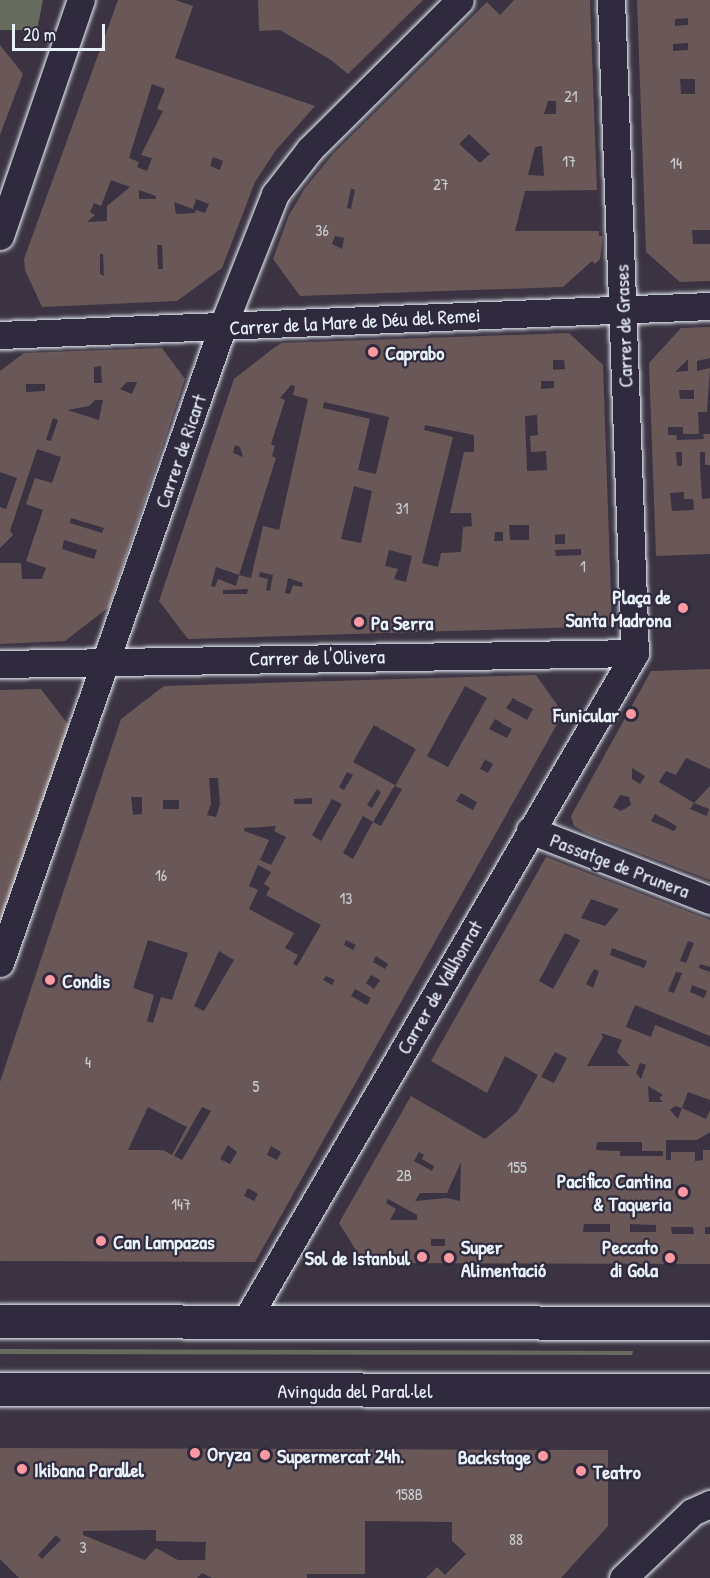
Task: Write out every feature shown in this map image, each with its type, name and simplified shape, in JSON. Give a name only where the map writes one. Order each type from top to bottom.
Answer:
[{"type":"main road","points":[[0,1321],[710,1323]]},
{"type":"main road","name":"Avinguda del Paral·lel","points":[[0,1389],[703,1395]]},
{"type":"street","points":[[0,236],[81,0]]},
{"type":"street","name":"Carrer de Ricart","points":[[0,963],[222,328],[275,194],[310,149],[460,0]]},
{"type":"street","name":"Carrer de Grases","points":[[611,0],[634,653]]},
{"type":"street","name":"Carrer de la Mare de Déu del Remei","points":[[0,335],[222,328],[623,308],[710,306]]},
{"type":"street","name":"Carrer de l'Olivera","points":[[0,664],[106,659],[634,653]]},
{"type":"street","name":"Carrer de Vallhonrat","points":[[245,1322],[634,653]]},
{"type":"street","name":"Passatge de Prunera","points":[[530,830],[710,900]]},
{"type":"street","points":[[623,1578],[692,1512],[710,1504]]},
{"type":"green space","points":[[0,0],[43,0],[37,30],[0,30]]},
{"type":"green space","points":[[0,1349],[633,1351],[632,1355],[0,1354]]},
{"type":"building","points":[[118,0],[175,0],[193,6],[175,58],[315,106],[276,150],[255,182],[222,268],[177,301],[42,307],[25,270],[24,259]],"holes":[[[152,84],[165,89],[157,109],[163,111],[141,155],[152,158],[147,171],[137,167],[139,162],[129,158]],[[213,157],[223,161],[220,170],[210,166]],[[111,180],[130,187],[107,206],[107,221],[87,222],[95,215],[90,212],[94,203],[101,206]],[[139,190],[156,196],[156,199],[139,199]],[[196,199],[209,204],[205,213],[196,210],[195,213],[176,214],[174,202],[193,209]],[[157,245],[162,245],[163,269],[158,269]],[[100,254],[103,254],[104,276],[100,274]]]},
{"type":"building","points":[[258,0],[423,0],[348,74],[331,60],[280,30],[259,31]]},
{"type":"building","points":[[514,0],[590,0],[597,190],[525,191],[515,231],[599,231],[599,236],[603,236],[600,259],[595,264],[592,261],[563,287],[300,296],[273,259],[289,215],[305,188],[333,154],[487,2],[500,15]],"holes":[[[548,101],[556,101],[556,114],[544,114]],[[469,134],[490,154],[480,163],[459,144]],[[542,146],[544,176],[528,175],[535,147]],[[351,188],[355,190],[351,209],[347,208]],[[335,236],[344,238],[342,249],[332,244]]]},
{"type":"building","points":[[637,0],[710,0],[710,230],[692,230],[693,244],[710,244],[710,281],[680,282],[646,252]],"holes":[[[688,18],[688,25],[675,26],[675,19]],[[688,43],[688,50],[673,51],[673,44]],[[680,79],[695,79],[695,94],[681,94]]]},
{"type":"building","points":[[0,45],[23,74],[0,135]]},
{"type":"building","points":[[710,327],[710,358],[697,361],[697,371],[710,368],[707,412],[698,412],[699,434],[683,434],[683,427],[668,427],[668,435],[676,435],[677,440],[704,439],[703,434],[710,434],[710,465],[705,465],[705,452],[700,452],[700,465],[702,499],[710,498],[710,554],[656,556],[649,363],[681,328]],"holes":[[[688,359],[688,371],[675,372]],[[679,390],[694,390],[694,399],[680,399]],[[676,452],[682,452],[682,466],[677,466]],[[684,492],[684,499],[693,499],[694,510],[672,511],[670,493]]]},
{"type":"building","points":[[569,333],[603,365],[612,626],[188,639],[159,601],[234,379],[282,343]],"holes":[[[553,360],[564,360],[565,369],[553,370]],[[541,381],[554,381],[554,388],[541,389]],[[291,385],[295,386],[293,395],[308,399],[279,530],[263,526],[251,578],[239,575],[276,458],[272,456],[275,446],[271,444],[285,400],[280,398]],[[324,402],[389,417],[376,474],[358,470],[370,419],[323,408]],[[537,415],[538,435],[530,436],[531,452],[546,451],[547,470],[527,471],[525,416]],[[425,425],[474,435],[474,452],[464,452],[450,513],[471,513],[472,526],[463,527],[461,552],[441,553],[438,567],[422,563],[453,437],[424,430]],[[235,445],[240,447],[243,457],[233,453]],[[354,486],[372,491],[361,543],[341,539]],[[509,525],[529,525],[529,540],[510,540]],[[495,532],[503,532],[503,541],[494,541]],[[565,534],[565,544],[555,544],[555,535]],[[581,549],[581,555],[556,556],[555,550]],[[389,550],[412,556],[406,582],[394,579],[398,569],[385,566]],[[216,567],[239,575],[236,586],[218,579],[215,587],[211,586]],[[260,572],[273,575],[270,591],[266,590],[268,579],[259,577]],[[288,578],[303,583],[302,587],[293,585],[290,594],[285,593]],[[248,589],[247,594],[223,594],[223,590]]]},
{"type":"building","points":[[162,348],[185,379],[109,607],[65,641],[0,644],[0,563],[21,563],[22,579],[42,579],[46,568],[26,561],[43,510],[26,504],[35,478],[52,483],[61,457],[37,449],[10,531],[13,535],[0,548],[0,507],[6,509],[17,478],[0,472],[0,371],[24,353]],"holes":[[[101,366],[102,383],[94,383],[94,367]],[[127,382],[137,382],[132,394],[120,389]],[[26,384],[45,384],[45,391],[26,392]],[[95,400],[103,400],[99,420],[67,410],[89,406]],[[53,418],[58,420],[51,441],[46,440]],[[71,518],[104,528],[102,533],[70,523]],[[64,540],[97,550],[94,559],[62,549]]]},
{"type":"building","points":[[710,669],[710,769],[686,758],[676,775],[666,771],[659,782],[694,803],[710,786],[710,880],[586,833],[574,826],[571,816],[651,671]],"holes":[[[632,768],[645,776],[640,784],[632,779]],[[620,795],[629,797],[631,805],[621,811],[613,807]],[[694,803],[709,809],[707,816],[690,809]],[[655,814],[677,827],[674,831],[651,821]]]},
{"type":"building","points":[[536,675],[560,709],[560,719],[255,1262],[0,1261],[0,1082],[121,719],[164,686]],"holes":[[[465,686],[487,698],[448,767],[427,756]],[[513,698],[533,709],[527,720],[506,708]],[[495,719],[512,729],[507,738],[489,729]],[[374,725],[416,749],[395,786],[402,789],[381,826],[373,822],[395,785],[353,762]],[[485,759],[493,764],[488,773],[480,769]],[[347,772],[353,775],[344,790],[339,787]],[[209,778],[218,778],[220,804],[216,817],[207,815],[211,804]],[[377,789],[381,792],[372,808],[367,805]],[[461,793],[477,802],[473,810],[456,801]],[[131,797],[142,797],[142,814],[133,815]],[[312,798],[312,804],[294,804],[294,799]],[[332,799],[342,804],[321,841],[312,835]],[[163,800],[179,800],[179,809],[163,809]],[[363,816],[373,822],[353,859],[343,853]],[[276,826],[274,831],[286,837],[271,865],[260,860],[269,840],[244,831],[244,828]],[[258,865],[271,872],[264,884],[270,888],[266,895],[321,925],[297,966],[293,964],[298,955],[285,948],[294,933],[249,909],[258,890],[249,886]],[[148,940],[188,953],[172,1000],[161,997],[153,1023],[147,1021],[154,995],[133,988]],[[346,940],[356,945],[353,950],[344,945]],[[219,951],[234,960],[204,1011],[194,1006]],[[376,956],[388,964],[385,969],[373,962]],[[371,975],[380,980],[374,989],[366,983]],[[326,976],[335,980],[332,985],[323,980]],[[355,989],[371,998],[367,1005],[351,996]],[[148,1107],[187,1127],[172,1155],[163,1150],[128,1150]],[[202,1107],[211,1111],[182,1160],[174,1156]],[[228,1145],[237,1152],[230,1164],[220,1159]],[[271,1146],[281,1152],[277,1160],[267,1155]],[[248,1188],[258,1194],[254,1201],[244,1196]]]},
{"type":"building","points":[[41,689],[70,727],[0,934],[0,690]]},
{"type":"building","points":[[546,857],[710,920],[710,967],[700,964],[699,968],[710,972],[710,1036],[635,1005],[626,1027],[651,1037],[655,1025],[710,1047],[710,1100],[688,1092],[682,1108],[706,1119],[710,1110],[710,1132],[697,1140],[666,1140],[666,1160],[671,1160],[671,1152],[695,1152],[695,1161],[703,1160],[703,1150],[710,1150],[710,1227],[705,1227],[705,1234],[710,1234],[710,1264],[364,1263],[339,1223],[411,1096],[485,1139],[517,1112],[538,1075],[505,1056],[487,1093],[431,1061]],"holes":[[[591,899],[619,909],[605,926],[581,918]],[[565,933],[580,940],[553,989],[539,981]],[[688,941],[694,943],[686,963],[680,961]],[[612,948],[647,961],[644,968],[610,955]],[[594,969],[599,971],[593,988],[586,984]],[[676,972],[682,973],[674,993],[668,991]],[[692,985],[707,991],[704,998],[690,992]],[[601,1033],[622,1040],[617,1052],[630,1066],[587,1066],[603,1037]],[[555,1052],[567,1058],[554,1083],[541,1077]],[[640,1063],[646,1065],[641,1079],[636,1073]],[[648,1086],[663,1095],[659,1098],[663,1102],[649,1102]],[[675,1106],[682,1108],[678,1119],[670,1110]],[[597,1142],[642,1142],[642,1151],[663,1151],[663,1156],[620,1156],[620,1151],[596,1150]],[[419,1152],[424,1155],[422,1159],[434,1166],[432,1171],[414,1161]],[[461,1162],[460,1201],[447,1198],[415,1201],[420,1193],[447,1193]],[[388,1199],[417,1215],[417,1220],[390,1220],[396,1209],[386,1203]],[[584,1224],[610,1224],[610,1232],[583,1232]],[[630,1224],[656,1225],[656,1232],[630,1232]],[[671,1227],[693,1227],[694,1234],[672,1234]],[[431,1239],[445,1239],[445,1246],[431,1246]]]},
{"type":"building","points":[[0,1448],[608,1450],[608,1526],[561,1578],[426,1578],[437,1567],[445,1575],[466,1554],[452,1541],[452,1522],[365,1521],[365,1574],[307,1574],[307,1578],[212,1578],[202,1573],[197,1578],[19,1578],[0,1559]],"holes":[[[156,1530],[156,1541],[206,1542],[205,1560],[178,1560],[156,1548],[145,1560],[83,1535],[83,1531]],[[56,1535],[61,1540],[42,1559],[38,1555]]]},
{"type":"place","name":"Caprabo","points":[[373,352]]},
{"type":"place","name":"Plaça de Santa Madrona","points":[[683,608]]},
{"type":"place","name":"Pa Serra","points":[[359,622]]},
{"type":"place","name":"Funicular","points":[[631,714]]},
{"type":"place","name":"Condis","points":[[50,980]]},
{"type":"place","name":"Pacifico Cantina & Taqueria","points":[[683,1192]]},
{"type":"place","name":"Can Lampazas","points":[[101,1241]]},
{"type":"place","name":"Sol de Istanbul","points":[[422,1257]]},
{"type":"place","name":"Super Alimentació","points":[[449,1258]]},
{"type":"place","name":"Peccato di Gola","points":[[670,1258]]},
{"type":"place","name":"Oryza","points":[[195,1453]]},
{"type":"place","name":"Supermercat 24h.","points":[[265,1455]]},
{"type":"place","name":"Backstage","points":[[543,1456]]},
{"type":"place","name":"Ikibana Parallel","points":[[22,1469]]},
{"type":"place","name":"Teatro","points":[[581,1471]]}]
